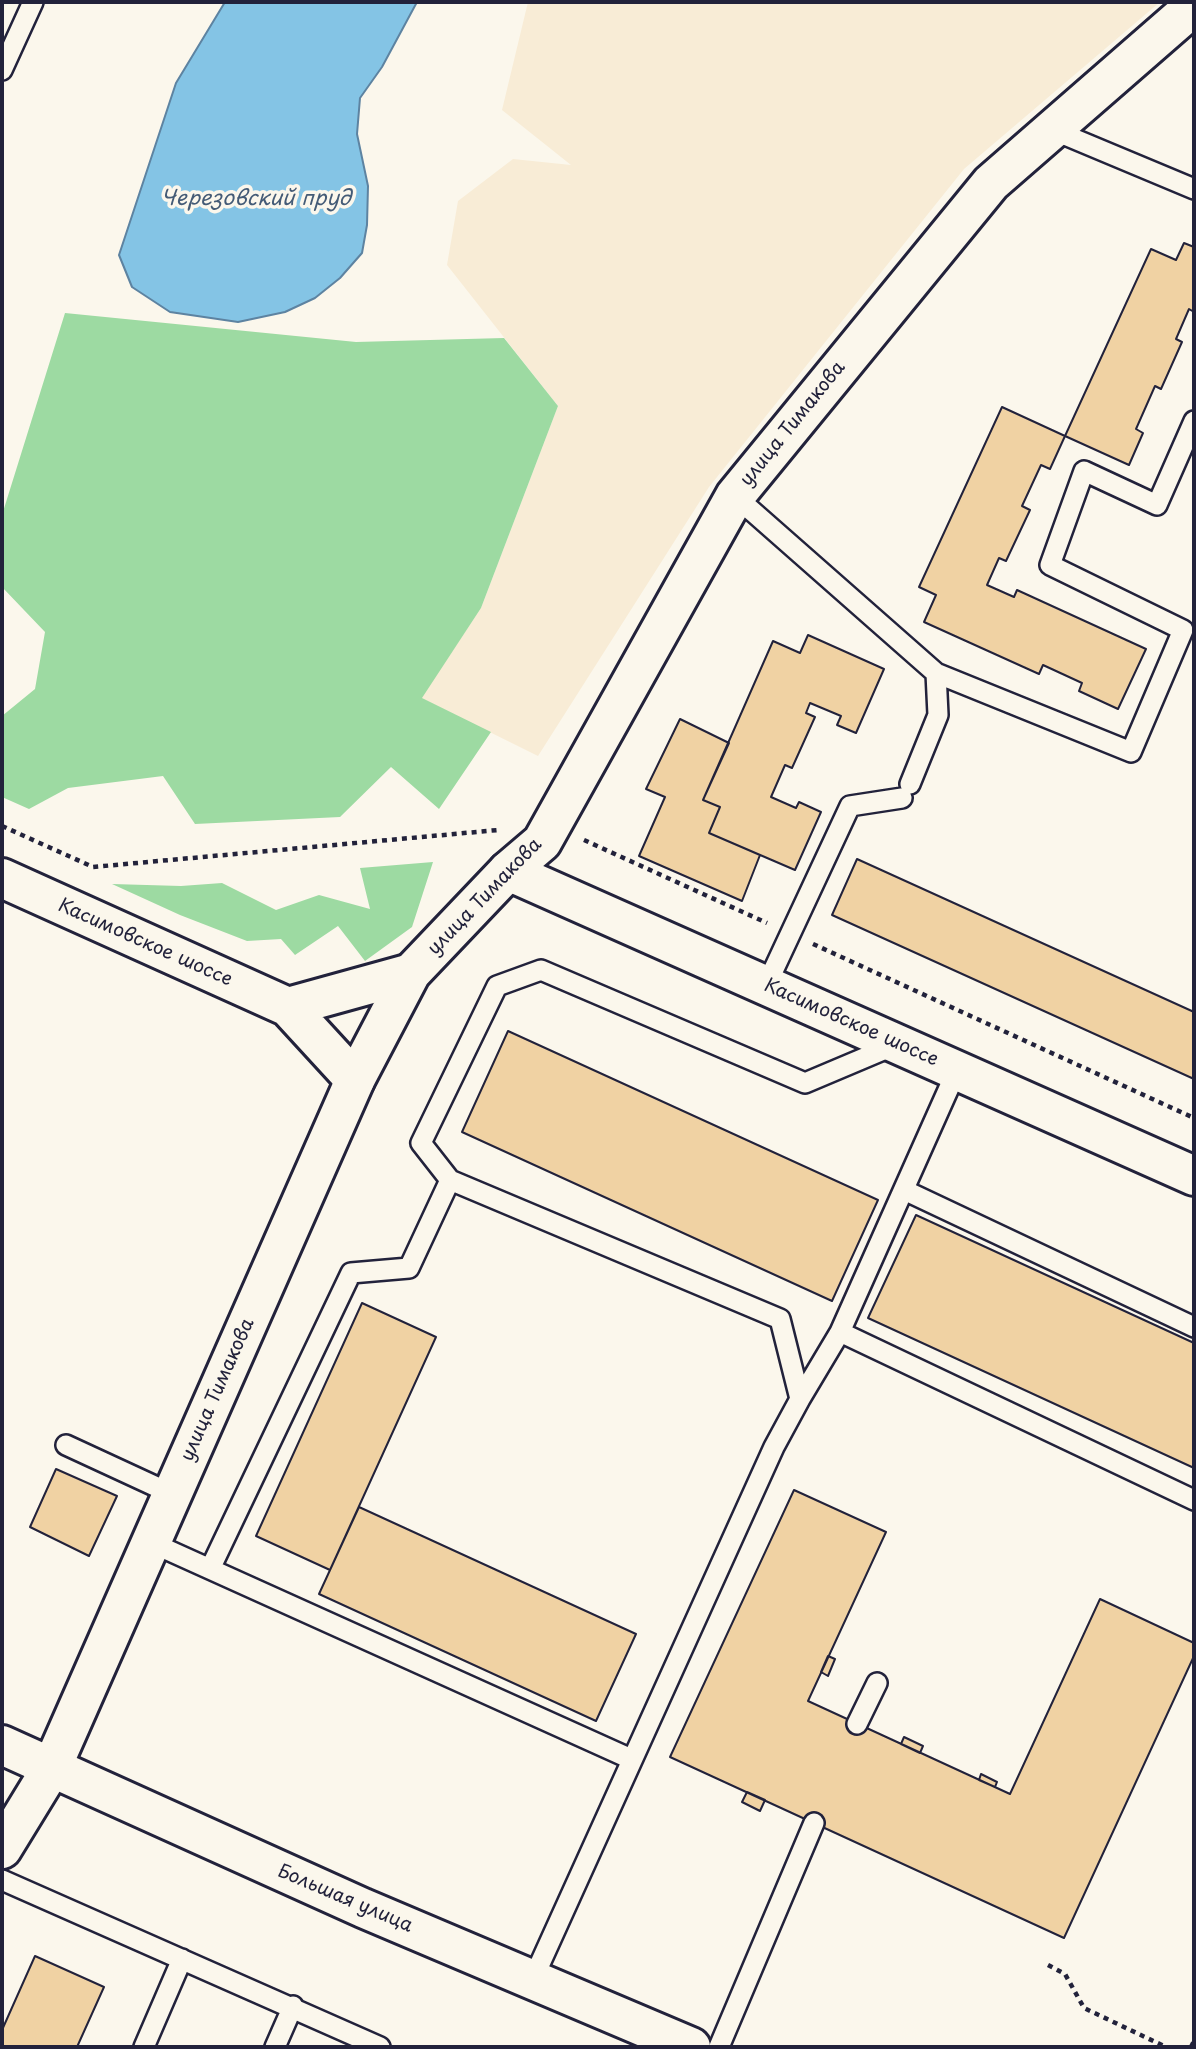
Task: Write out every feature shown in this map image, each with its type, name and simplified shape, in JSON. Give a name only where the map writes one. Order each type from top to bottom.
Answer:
[{"type":"street","name":"улица Тимакова","points":[[2,1849],[51,1769],[355,1080],[411,973],[508,871],[542,842],[735,496],[991,183],[1194,6]]},
{"type":"street","name":"Касимовское шоссе","points":[[508,871],[1194,1176]]},
{"type":"street","name":"Касимовское шоссе","points":[[2,878],[288,1007],[355,1080]]},
{"type":"street","points":[[288,1007],[411,973]]},
{"type":"street","name":"Большая улица","points":[[2,1745],[363,1908],[533,1979],[675,2044]]},
{"type":"lane","points":[[2,70],[33,2]]},
{"type":"lane","points":[[1052,130],[1194,189]]},
{"type":"lane","points":[[735,496],[936,673],[1131,752],[1183,630],[1050,565],[1084,471],[1157,505],[1194,421]]},
{"type":"lane","points":[[766,986],[850,806],[906,791],[938,715],[936,673]]},
{"type":"lane","points":[[800,1399],[780,1319],[450,1180],[421,1143],[497,986],[541,970],[805,1083],[898,1044]]},
{"type":"lane","points":[[533,1979],[774,1447],[840,1332],[957,1070]]},
{"type":"lane","points":[[211,1567],[351,1273],[409,1268],[450,1180]]},
{"type":"lane","points":[[904,1190],[1194,1327]]},
{"type":"lane","points":[[840,1332],[1194,1500]]},
{"type":"lane","points":[[66,1445],[172,1494]]},
{"type":"lane","points":[[150,1542],[211,1567],[631,1759]]},
{"type":"lane","points":[[857,1724],[877,1683]]},
{"type":"lane","points":[[719,2047],[814,1823]]},
{"type":"lane","points":[[2,1880],[293,2006],[380,2047]]},
{"type":"lane","points":[[144,2047],[182,1959]]},
{"type":"lane","points":[[275,2047],[293,2006]]},
{"type":"path","points":[[2,827],[93,867],[551,825],[1194,1118]]},
{"type":"path","points":[[1048,1965],[1065,1974],[1084,2008],[1166,2047]]},
{"type":"path","points":[[1191,2047],[1194,2041]]},
{"type":"shaded area","points":[[528,2],[1160,2],[964,169],[709,487],[538,756],[421,698],[481,608],[558,406],[447,265],[458,201],[513,159],[571,165],[502,110]]},
{"type":"green space","points":[[65,313],[356,342],[504,338],[558,406],[481,608],[422,698],[491,732],[439,809],[391,767],[340,817],[195,824],[163,776],[68,788],[29,809],[2,797],[2,716],[35,689],[45,632],[2,587],[2,515]]},
{"type":"green space","points":[[433,862],[412,927],[365,961],[338,926],[295,955],[281,939],[247,941],[180,915],[112,884],[181,886],[222,883],[276,910],[319,895],[370,909],[360,868]]},
{"type":"water","name":"Черезовский пруд","points":[[225,2],[417,2],[382,67],[360,98],[357,134],[368,186],[367,225],[362,253],[340,278],[315,298],[285,312],[238,322],[170,312],[132,287],[119,255],[176,83]]},
{"type":"building","points":[[1184,243],[1194,247],[1194,312],[1189,309],[1176,339],[1182,342],[1161,389],[1155,386],[1136,429],[1143,433],[1129,465],[1065,436],[1151,249],[1176,260]]},
{"type":"building","points":[[1002,407],[1065,436],[1050,469],[1041,465],[1022,506],[1030,510],[1006,561],[999,558],[987,585],[1014,597],[1017,590],[1146,649],[1118,709],[1079,691],[1082,683],[1043,665],[1039,674],[924,622],[936,595],[919,587]]},
{"type":"building","points":[[808,635],[884,669],[856,733],[837,725],[841,716],[810,703],[806,713],[815,717],[792,768],[785,765],[771,797],[796,808],[799,802],[821,812],[795,870],[709,833],[720,807],[703,800],[773,641],[800,653]]},
{"type":"building","points":[[680,719],[729,743],[703,800],[720,807],[709,833],[760,855],[742,901],[639,856],[665,797],[646,789]]},
{"type":"building","points":[[857,859],[1194,1012],[1194,1079],[832,915]]},
{"type":"building","points":[[508,1031],[878,1200],[832,1301],[462,1132]]},
{"type":"building","points":[[916,1215],[1194,1343],[1194,1468],[868,1318]]},
{"type":"building","points":[[362,1303],[436,1337],[330,1570],[256,1536]]},
{"type":"building","points":[[56,1469],[117,1496],[89,1556],[30,1527]]},
{"type":"building","points":[[794,1490],[886,1532],[808,1701],[1010,1794],[1100,1599],[1194,1643],[1194,1656],[1064,1938],[670,1757]]},
{"type":"building","points":[[359,1507],[636,1634],[596,1721],[319,1594]]},
{"type":"building","points":[[828,1656],[835,1659],[828,1676],[821,1672]]},
{"type":"building","points":[[904,1737],[923,1746],[920,1753],[901,1744]]},
{"type":"building","points":[[981,1774],[997,1782],[995,1787],[979,1780]]},
{"type":"building","points":[[747,1792],[765,1800],[760,1811],[742,1802]]},
{"type":"building","points":[[35,1956],[104,1987],[77,2047],[2,2047],[2,2030]]}]
